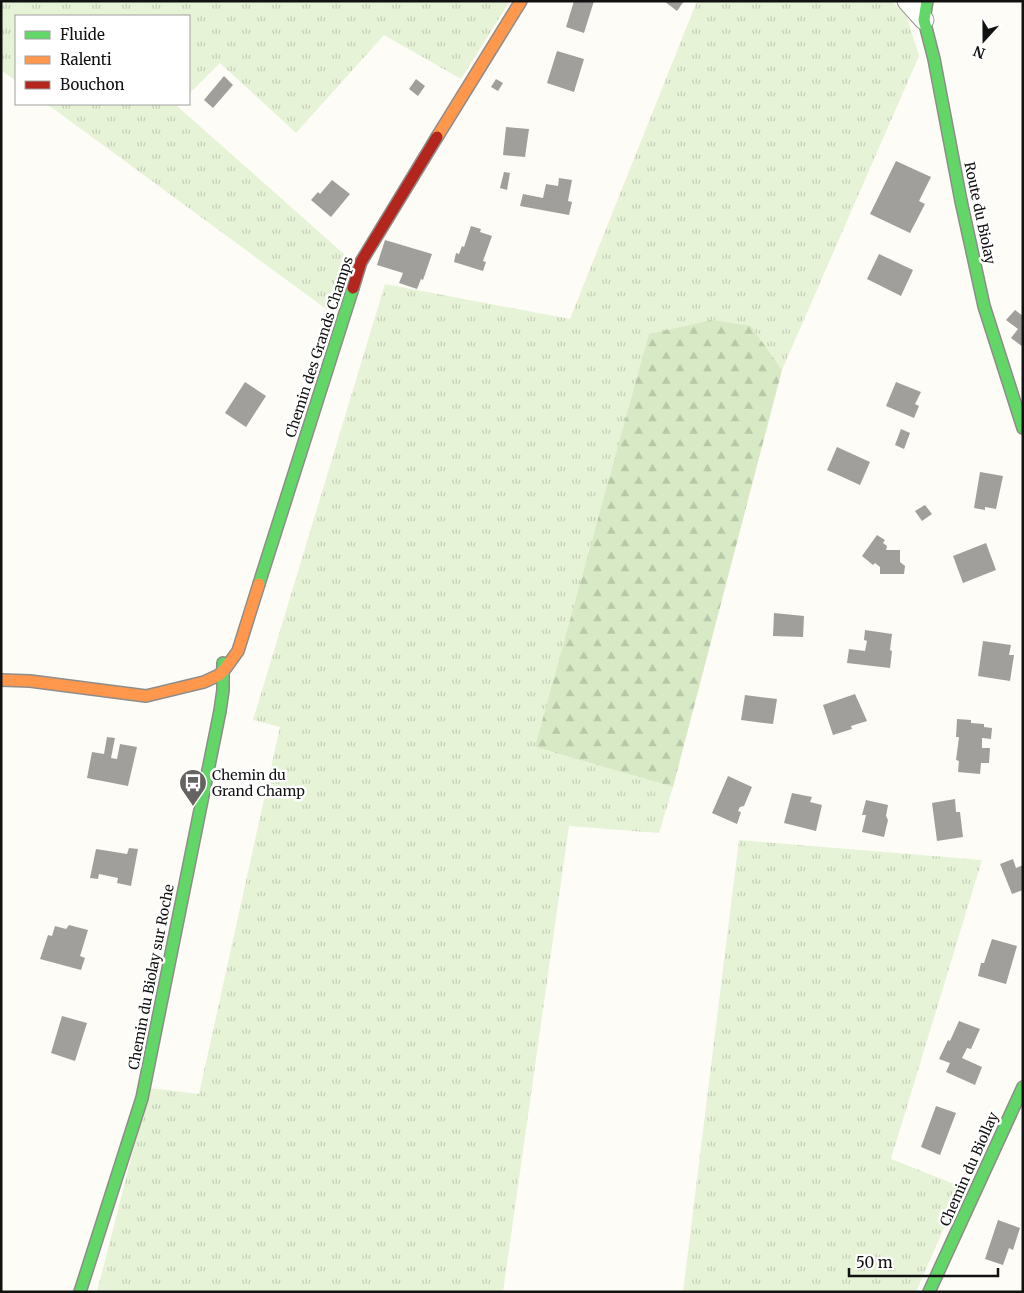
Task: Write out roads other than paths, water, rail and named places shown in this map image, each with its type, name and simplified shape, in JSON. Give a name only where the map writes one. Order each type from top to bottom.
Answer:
[{"type":"street","name":"Chemin des Grands Champs","points":[[220,670],[232,662],[240,643],[361,262],[521,1]]},
{"type":"street","points":[[907,1],[924,20]]},
{"type":"street","name":"Route du Biolay","points":[[927,1],[924,20],[934,59],[961,201],[984,306],[1023,428]]},
{"type":"street","points":[[1,680],[23,680],[72,688],[144,696],[163,694],[202,684],[220,670]]},
{"type":"street","points":[[220,670],[220,711]]},
{"type":"street","name":"Chemin du Biolay sur Roche","points":[[80,1292],[142,1098],[220,711]]},
{"type":"street","name":"Chemin du Biollay","points":[[930,1292],[1023,1087]]},
{"type":"place","name":"Chemin du Grand Champ","points":[[193,807]]}]
